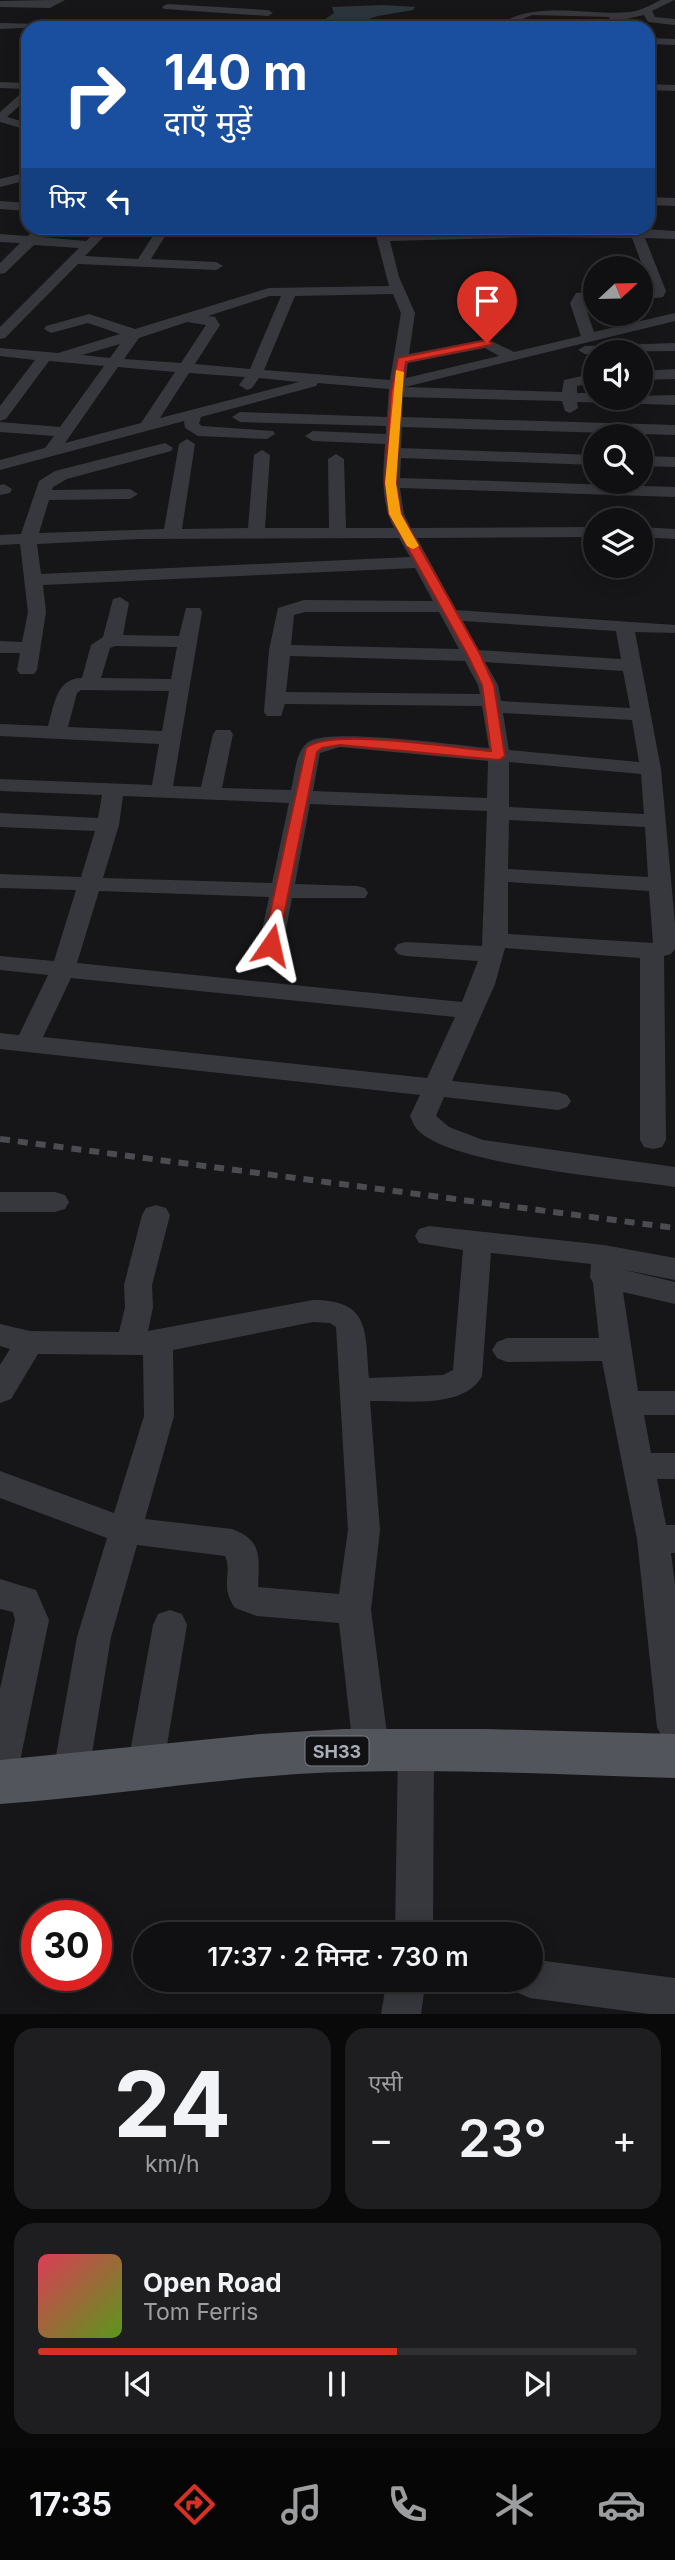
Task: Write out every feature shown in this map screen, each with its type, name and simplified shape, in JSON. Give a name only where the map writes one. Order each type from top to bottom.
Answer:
[{"type":"main road","name":"SH33","points":[[0,1782],[71,1778],[224,1758],[371,1749],[675,1756]]},
{"type":"street","points":[[0,4],[50,5],[60,0]]},
{"type":"street","points":[[645,12],[669,0]]},
{"type":"street","points":[[264,21],[274,1]]},
{"type":"street","points":[[167,7],[268,13]]},
{"type":"street","points":[[0,12],[29,13]]},
{"type":"street","points":[[512,21],[519,15],[532,12],[629,15]]},
{"type":"street","points":[[645,12],[651,20],[675,22]]},
{"type":"street","points":[[604,21],[645,12],[675,13]]},
{"type":"street","points":[[625,21],[629,15]]},
{"type":"street","points":[[0,26],[21,26]]},
{"type":"street","points":[[14,38],[21,28]]},
{"type":"street","points":[[655,44],[662,46],[675,42]]},
{"type":"street","points":[[0,85],[21,86]]},
{"type":"street","points":[[655,89],[675,88]]},
{"type":"street","points":[[0,99],[21,96]]},
{"type":"street","points":[[1,115],[21,98]]},
{"type":"street","points":[[1,115],[21,115]]},
{"type":"street","points":[[1,115],[21,125]]},
{"type":"street","points":[[0,129],[21,128]]},
{"type":"street","points":[[0,191],[18,174]]},
{"type":"street","points":[[0,205],[21,206]]},
{"type":"street","points":[[655,233],[675,235]]},
{"type":"street","points":[[3,264],[35,235]]},
{"type":"street","points":[[0,335],[99,235]]},
{"type":"street","points":[[142,263],[160,235]]},
{"type":"street","points":[[383,235],[392,277],[408,313],[396,388],[391,483],[395,514],[474,654],[488,685],[499,756],[494,947],[483,984],[424,1115],[426,1124],[440,1133],[479,1149],[675,1177]]},
{"type":"street","points":[[636,235],[658,294]]},
{"type":"street","points":[[0,238],[89,245]]},
{"type":"street","points":[[75,260],[216,266]]},
{"type":"street","points":[[232,288],[284,291],[398,290]]},
{"type":"street","points":[[0,416],[53,357],[191,316],[214,301],[284,291]]},
{"type":"street","points":[[238,414],[256,372],[267,313],[284,291]]},
{"type":"street","points":[[653,295],[675,295]]},
{"type":"street","points":[[583,296],[577,303],[583,321]]},
{"type":"street","points":[[214,301],[267,313]]},
{"type":"street","points":[[146,428],[214,325],[210,320],[191,316]]},
{"type":"street","points":[[396,388],[675,317]]},
{"type":"street","points":[[51,329],[89,318],[134,334]]},
{"type":"street","points":[[585,326],[589,339]]},
{"type":"street","points":[[50,453],[134,334]]},
{"type":"street","points":[[402,360],[487,343],[513,357]]},
{"type":"street","points":[[534,352],[675,347]]},
{"type":"street","points":[[0,352],[325,378],[396,388],[675,400]]},
{"type":"street","points":[[653,375],[675,374]]},
{"type":"street","points":[[194,415],[191,425],[198,431],[325,378]]},
{"type":"street","points":[[570,521],[569,383],[583,380]]},
{"type":"street","points":[[238,414],[295,435],[393,446],[583,460]]},
{"type":"street","points":[[0,465],[194,415],[238,414],[394,422],[675,430]]},
{"type":"street","points":[[0,427],[65,432]]},
{"type":"street","points":[[172,534],[187,444]]},
{"type":"street","points":[[27,670],[37,612],[28,539],[45,485],[53,478],[165,448]]},
{"type":"street","points":[[256,534],[262,455]]},
{"type":"street","points":[[336,459],[338,534]]},
{"type":"street","points":[[653,461],[675,462]]},
{"type":"street","points":[[391,483],[675,492]]},
{"type":"street","points":[[43,495],[130,494]]},
{"type":"street","points":[[0,540],[172,534],[407,534],[570,521],[583,527]]},
{"type":"street","points":[[653,533],[675,534]]},
{"type":"street","points":[[33,580],[422,562]]},
{"type":"street","points":[[112,640],[120,603]]},
{"type":"street","points":[[642,715],[491,703],[275,705],[282,617],[293,608],[449,611],[669,629]]},
{"type":"street","points":[[161,792],[193,612]]},
{"type":"street","points":[[406,949],[663,949],[665,944],[651,769],[624,626]]},
{"type":"street","points":[[90,683],[101,645],[112,640],[188,642]]},
{"type":"street","points":[[0,647],[31,648]]},
{"type":"street","points":[[279,650],[474,654],[632,666]]},
{"type":"street","points":[[56,733],[71,687],[90,683],[180,685]]},
{"type":"street","points":[[0,730],[171,738]]},
{"type":"street","points":[[210,794],[223,734]]},
{"type":"street","points":[[271,945],[310,751],[327,742],[651,769]]},
{"type":"street","points":[[0,785],[300,798],[656,821]]},
{"type":"street","points":[[27,1044],[63,969],[108,825],[113,791]]},
{"type":"street","points":[[0,820],[108,825]]},
{"type":"street","points":[[497,875],[660,885]]},
{"type":"street","points":[[0,881],[357,893]]},
{"type":"street","points":[[652,951],[664,1024],[653,1140]]},
{"type":"street","points":[[0,963],[470,1011]]},
{"type":"street","points":[[0,1041],[558,1101]]},
{"type":"street","points":[[0,1202],[55,1202]]},
{"type":"street","points":[[71,1778],[94,1637],[123,1530],[159,1416],[139,1307],[138,1284],[156,1215]]},
{"type":"street","points":[[429,1236],[604,1266],[675,1269]]},
{"type":"street","points":[[353,1390],[447,1387],[467,1376],[478,1243]]},
{"type":"street","points":[[604,1266],[675,1293]]},
{"type":"street","points":[[604,1266],[615,1349],[637,1466],[664,1539],[675,1727]]},
{"type":"street","points":[[0,1335],[30,1342],[145,1343],[313,1311],[332,1311],[344,1315],[350,1324],[364,1530],[354,1610],[371,1749]]},
{"type":"street","points":[[0,1391],[30,1342]]},
{"type":"street","points":[[507,1350],[615,1349]]},
{"type":"street","points":[[625,1403],[675,1403]]},
{"type":"street","points":[[637,1466],[675,1466]]},
{"type":"street","points":[[0,1484],[123,1530],[232,1543],[240,1547],[245,1557],[242,1591],[247,1598],[354,1610]]},
{"type":"street","points":[[0,1594],[24,1600],[32,1620],[0,1771]]},
{"type":"street","points":[[145,1769],[170,1625]]},
{"type":"street","points":[[414,1922],[416,1750]]},
{"type":"street","points":[[543,1980],[675,1998]]},
{"type":"street","points":[[401,2014],[405,1992]]},
{"type":"shaded area","points":[[332,7],[415,7],[413,10],[362,21],[318,21],[334,13]]},
{"type":"railway","points":[[0,1139],[675,1228]]},
{"type":"slow traffic","points":[[399,372],[391,483],[395,514],[413,546]]},
{"type":"route","points":[[271,945],[310,751],[317,745],[340,741],[499,756],[488,685],[474,654],[395,514],[391,483],[396,392],[402,360],[487,343]]}]
